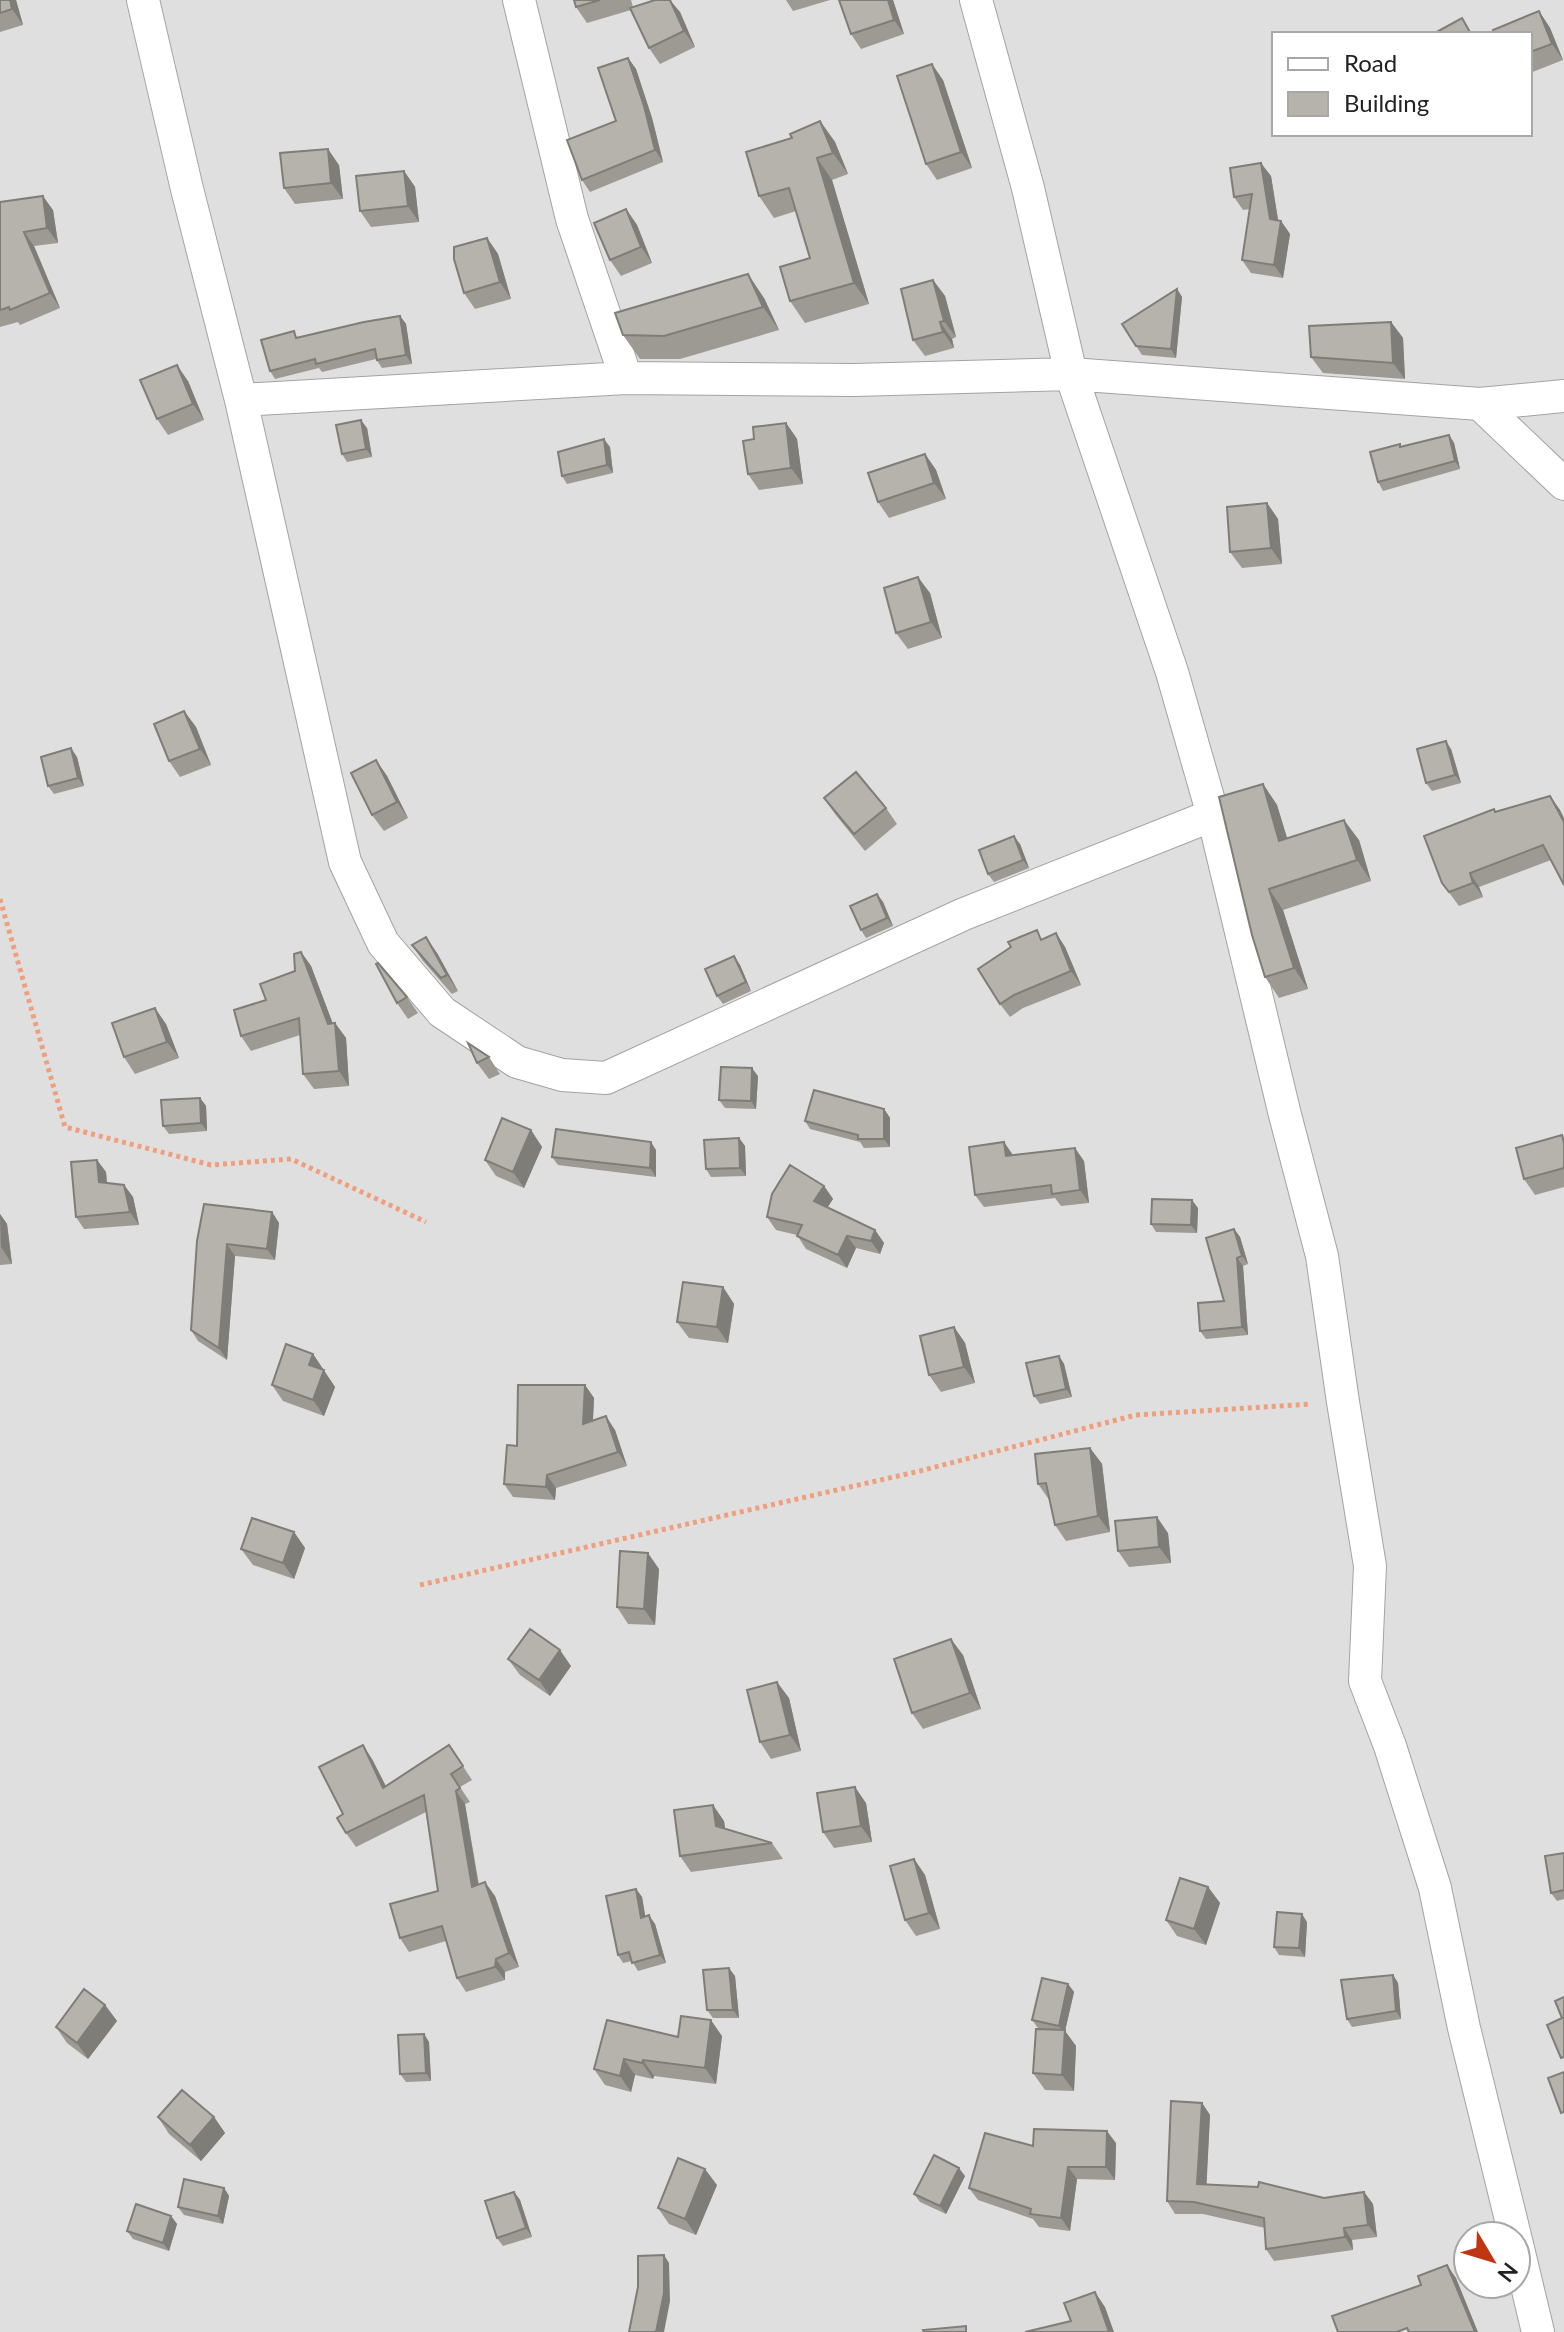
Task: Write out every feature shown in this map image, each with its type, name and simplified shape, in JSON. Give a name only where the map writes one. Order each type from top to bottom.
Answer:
[{"type":"street","points":[[143,0],[241,400],[345,862],[383,943],[442,1012],[517,1062],[562,1075],[606,1078],[964,914],[1213,815]]},
{"type":"street","points":[[519,0],[572,219],[626,378]]},
{"type":"street","points":[[976,0],[1028,188],[1071,374],[1172,672],[1213,815],[1322,1256],[1370,1566],[1365,1681],[1390,1746],[1435,1888],[1464,2028],[1512,2220]]},
{"type":"street","points":[[241,400],[626,378],[855,380],[1071,374],[1480,404],[1564,396]]},
{"type":"street","points":[[1480,404],[1564,484]]},
{"type":"street","points":[[1531,2300],[1538,2332]]},
{"type":"path","points":[[0,899],[65,1127],[211,1165],[291,1159],[426,1222]]},
{"type":"path","points":[[420,1585],[920,1471],[1136,1415],[1343,1402]]},
{"type":"shaded area","points":[[0,0],[1564,0],[1564,2332],[0,2332]]},
{"type":"building","points":[[0,0],[10,0],[12,9],[0,13]]},
{"type":"building","points":[[574,0],[600,0],[576,7]]},
{"type":"building","points":[[655,0],[670,0],[684,31],[649,48],[630,8]]},
{"type":"building","points":[[839,0],[888,0],[894,20],[851,34]]},
{"type":"building","points":[[1539,11],[1552,44],[1532,51],[1532,32],[1493,30]]},
{"type":"building","points":[[1462,18],[1470,32],[1437,32]]},
{"type":"building","points":[[628,58],[655,150],[582,180],[567,140],[616,121],[598,68]]},
{"type":"building","points":[[932,64],[961,152],[926,164],[897,76]]},
{"type":"building","points":[[820,121],[833,153],[817,158],[854,283],[790,301],[780,267],[810,258],[789,188],[759,196],[746,152],[792,138],[790,134]]},
{"type":"building","points":[[328,149],[331,183],[284,188],[280,153]]},
{"type":"building","points":[[1261,163],[1270,219],[1281,221],[1274,265],[1242,260],[1252,194],[1234,197],[1230,168]]},
{"type":"building","points":[[404,171],[408,206],[360,211],[356,176]]},
{"type":"building","points":[[43,196],[47,228],[24,232],[50,293],[10,310],[9,307],[0,310],[0,202]]},
{"type":"building","points":[[626,209],[641,247],[610,260],[594,223]]},
{"type":"building","points":[[487,238],[500,282],[464,293],[454,259],[454,247]]},
{"type":"building","points":[[748,274],[763,307],[664,336],[623,335],[615,313]]},
{"type":"building","points":[[933,280],[944,321],[940,322],[943,332],[913,340],[901,289]]},
{"type":"building","points":[[1177,289],[1171,349],[1136,346],[1122,324]]},
{"type":"building","points":[[400,316],[406,355],[377,360],[375,349],[316,364],[315,359],[270,371],[261,340],[294,331],[296,338]]},
{"type":"building","points":[[1391,322],[1393,363],[1311,357],[1309,326]]},
{"type":"building","points":[[177,365],[193,404],[157,419],[140,380]]},
{"type":"building","points":[[361,420],[366,449],[342,454],[336,425]]},
{"type":"building","points":[[786,423],[791,468],[748,474],[743,441],[754,439],[753,427]]},
{"type":"building","points":[[1449,435],[1455,461],[1378,482],[1370,452]]},
{"type":"building","points":[[604,439],[607,465],[562,476],[558,452]]},
{"type":"building","points":[[925,454],[934,483],[878,502],[868,473]]},
{"type":"building","points":[[1267,503],[1271,548],[1230,552],[1227,507]]},
{"type":"building","points":[[918,577],[931,622],[896,633],[884,588]]},
{"type":"building","points":[[184,711],[200,749],[169,761],[154,724]]},
{"type":"building","points":[[1446,741],[1455,775],[1426,783],[1417,749]]},
{"type":"building","points":[[71,748],[78,778],[48,786],[41,757]]},
{"type":"building","points":[[376,760],[397,802],[372,815],[351,773]]},
{"type":"building","points":[[856,772],[886,808],[854,834],[824,798]]},
{"type":"building","points":[[1263,784],[1279,841],[1344,820],[1357,860],[1269,889],[1294,968],[1265,977],[1219,797]]},
{"type":"building","points":[[1550,796],[1564,822],[1564,885],[1543,845],[1470,873],[1473,883],[1449,892],[1442,883],[1424,836],[1494,809],[1495,812]]},
{"type":"building","points":[[1014,836],[1023,860],[988,874],[979,850]]},
{"type":"building","points":[[877,894],[887,918],[861,930],[850,906]]},
{"type":"building","points":[[1037,930],[1041,940],[1056,933],[1071,971],[1000,1004],[978,969],[1011,947],[1008,942]]},
{"type":"building","points":[[426,937],[447,975],[441,978],[412,945]]},
{"type":"building","points":[[301,952],[328,1024],[335,1023],[339,1071],[303,1074],[299,1018],[241,1036],[234,1010],[266,1000],[260,984],[295,971],[294,954]]},
{"type":"building","points":[[734,956],[746,982],[717,996],[705,969]]},
{"type":"building","points":[[378,963],[407,997],[397,1003]]},
{"type":"building","points":[[155,1008],[167,1042],[124,1057],[112,1023]]},
{"type":"building","points":[[468,1043],[489,1057],[477,1063]]},
{"type":"building","points":[[721,1067],[752,1068],[751,1101],[719,1100]]},
{"type":"building","points":[[814,1090],[884,1109],[884,1139],[858,1139],[858,1135],[805,1121]]},
{"type":"building","points":[[200,1098],[201,1123],[163,1126],[161,1100]]},
{"type":"building","points":[[502,1118],[531,1130],[513,1172],[485,1160]]},
{"type":"building","points":[[556,1129],[651,1142],[650,1168],[552,1157]]},
{"type":"building","points":[[1562,1135],[1564,1168],[1524,1179],[1516,1148]]},
{"type":"building","points":[[739,1138],[740,1168],[706,1169],[704,1140]]},
{"type":"building","points":[[1004,1142],[1006,1156],[1075,1148],[1080,1190],[1052,1194],[1051,1185],[975,1195],[969,1147]]},
{"type":"building","points":[[97,1160],[99,1182],[124,1185],[130,1212],[76,1217],[71,1162]]},
{"type":"building","points":[[790,1165],[824,1186],[814,1201],[875,1230],[871,1241],[847,1236],[838,1255],[797,1236],[802,1225],[767,1217],[772,1194]]},
{"type":"building","points":[[1152,1199],[1192,1200],[1191,1225],[1151,1224]]},
{"type":"building","points":[[204,1204],[272,1212],[267,1249],[227,1244],[219,1348],[191,1330],[197,1241]]},
{"type":"building","points":[[1234,1229],[1242,1256],[1237,1258],[1242,1327],[1200,1331],[1198,1303],[1224,1301],[1206,1238]]},
{"type":"building","points":[[683,1282],[723,1287],[717,1327],[677,1322]]},
{"type":"building","points":[[954,1327],[964,1367],[929,1375],[920,1336]]},
{"type":"building","points":[[286,1344],[313,1354],[309,1365],[324,1370],[313,1400],[272,1385]]},
{"type":"building","points":[[1059,1356],[1066,1389],[1034,1396],[1026,1363]]},
{"type":"building","points":[[518,1385],[585,1385],[583,1424],[606,1416],[618,1452],[547,1475],[546,1487],[504,1484],[507,1445],[517,1446]]},
{"type":"building","points":[[1090,1448],[1098,1516],[1055,1525],[1046,1483],[1038,1484],[1035,1454]]},
{"type":"building","points":[[1157,1517],[1159,1547],[1118,1551],[1115,1521]]},
{"type":"building","points":[[252,1518],[294,1532],[283,1563],[241,1549]]},
{"type":"building","points":[[620,1551],[648,1553],[644,1609],[617,1607]]},
{"type":"building","points":[[530,1629],[560,1650],[539,1680],[508,1659]]},
{"type":"building","points":[[951,1639],[970,1693],[912,1713],[894,1659]]},
{"type":"building","points":[[777,1682],[790,1735],[760,1742],[747,1690]]},
{"type":"building","points":[[363,1745],[383,1788],[449,1745],[463,1766],[451,1774],[460,1788],[456,1791],[472,1887],[485,1882],[509,1953],[496,1959],[495,1967],[457,1978],[442,1926],[400,1938],[390,1904],[438,1891],[424,1795],[346,1833],[337,1818],[343,1814],[319,1767]]},
{"type":"building","points":[[855,1787],[861,1826],[823,1832],[817,1793]]},
{"type":"building","points":[[713,1805],[716,1826],[772,1843],[680,1856],[674,1810]]},
{"type":"building","points":[[1564,1853],[1564,1890],[1551,1893],[1545,1856]]},
{"type":"building","points":[[914,1859],[929,1913],[905,1920],[890,1866]]},
{"type":"building","points":[[1180,1878],[1208,1887],[1194,1929],[1166,1920]]},
{"type":"building","points":[[636,1889],[641,1918],[649,1915],[660,1955],[632,1963],[629,1952],[618,1955],[606,1896]]},
{"type":"building","points":[[1277,1912],[1302,1914],[1299,1948],[1274,1947]]},
{"type":"building","points":[[729,1968],[733,2010],[707,2010],[703,1970]]},
{"type":"building","points":[[1393,1975],[1396,2011],[1347,2019],[1341,1980]]},
{"type":"building","points":[[1042,1978],[1068,1984],[1059,2026],[1032,2020]]},
{"type":"building","points":[[84,1989],[105,2005],[77,2043],[56,2027]]},
{"type":"building","points":[[1564,1997],[1564,2057],[1561,2058],[1547,2025],[1562,2018],[1555,2001]]},
{"type":"building","points":[[681,2016],[711,2020],[705,2068],[624,2059],[620,2076],[594,2069],[607,2020],[678,2037]]},
{"type":"building","points":[[1036,2029],[1065,2030],[1062,2075],[1033,2073]]},
{"type":"building","points":[[424,2034],[426,2073],[400,2074],[398,2035]]},
{"type":"building","points":[[1564,2072],[1564,2112],[1561,2113],[1548,2078]]},
{"type":"building","points":[[182,2090],[214,2117],[190,2145],[158,2117]]},
{"type":"building","points":[[1171,2101],[1202,2103],[1197,2184],[1258,2187],[1259,2182],[1324,2198],[1364,2192],[1368,2225],[1344,2228],[1345,2237],[1266,2249],[1264,2218],[1194,2202],[1167,2201]]},
{"type":"building","points":[[1034,2129],[1107,2131],[1106,2167],[1068,2167],[1061,2218],[1030,2214],[1031,2209],[969,2188],[985,2133],[1033,2146]]},
{"type":"building","points":[[934,2155],[959,2168],[940,2206],[914,2194]]},
{"type":"building","points":[[678,2158],[705,2169],[685,2219],[658,2208]]},
{"type":"building","points":[[184,2179],[224,2188],[218,2216],[178,2207]]},
{"type":"building","points":[[514,2192],[526,2228],[497,2238],[485,2201]]},
{"type":"building","points":[[136,2204],[171,2216],[163,2243],[127,2231]]},
{"type":"building","points":[[664,2255],[664,2293],[656,2332],[629,2332],[638,2287],[638,2256]]},
{"type":"building","points":[[1447,2265],[1452,2277],[1452,2300],[1462,2300],[1475,2332],[1409,2332],[1407,2328],[1397,2332],[1338,2332],[1332,2316],[1421,2285],[1418,2276]]},
{"type":"building","points":[[1095,2292],[1109,2332],[1025,2332],[1071,2321],[1064,2303]]},
{"type":"building","points":[[966,2326],[966,2332],[923,2330]]}]
